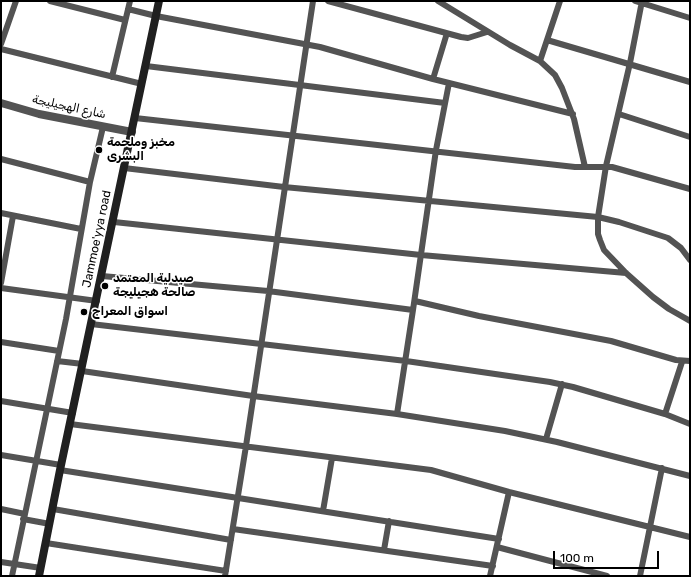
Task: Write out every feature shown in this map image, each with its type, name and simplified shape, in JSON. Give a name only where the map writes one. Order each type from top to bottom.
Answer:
[{"type":"main road","name":"Jammoe'yya road","points":[[40,572],[160,1]]},
{"type":"street","points":[[1,44],[16,1]]},
{"type":"street","points":[[50,1],[124,20]]},
{"type":"street","points":[[112,77],[124,20],[130,1]]},
{"type":"street","points":[[46,543],[225,574],[238,499],[268,291],[313,1]]},
{"type":"street","points":[[328,1],[468,38],[487,32]]},
{"type":"street","points":[[438,1],[487,32],[540,61],[551,70],[560,81],[573,114],[585,167]]},
{"type":"street","points":[[540,61],[557,2]]},
{"type":"street","points":[[690,18],[639,2],[630,63],[606,166],[598,217],[598,234],[602,246],[615,262],[653,297],[669,309],[690,321]]},
{"type":"street","points":[[128,9],[156,16],[306,44],[448,83],[573,114]]},
{"type":"street","points":[[433,79],[448,33]]},
{"type":"street","points":[[547,40],[630,63],[690,82]]},
{"type":"street","points":[[1,49],[142,84]]},
{"type":"street","points":[[146,66],[445,103]]},
{"type":"street","points":[[397,414],[406,361],[428,201],[448,83]]},
{"type":"street","name":"شارع الهجيليجة","points":[[1,103],[39,114],[132,132]]},
{"type":"street","points":[[619,114],[690,137]]},
{"type":"street","points":[[135,118],[585,167],[616,167],[690,189]]},
{"type":"street","points":[[12,576],[70,297],[90,182],[103,127]]},
{"type":"street","points":[[1,158],[90,182]]},
{"type":"street","points":[[124,168],[284,187],[598,217],[620,222],[668,238],[681,248],[690,260]]},
{"type":"street","points":[[1,213],[81,229]]},
{"type":"street","points":[[1,283],[13,216]]},
{"type":"street","points":[[114,222],[421,255],[626,273]]},
{"type":"street","points":[[102,276],[268,291],[413,310]]},
{"type":"street","points":[[1,288],[97,301]]},
{"type":"street","points":[[414,301],[478,316],[612,341],[682,362],[690,361]]},
{"type":"street","points":[[91,324],[406,361],[562,384],[665,414],[690,424]]},
{"type":"street","points":[[1,342],[59,351]]},
{"type":"street","points":[[57,361],[83,368],[253,396],[397,414],[505,431],[546,439],[690,476]]},
{"type":"street","points":[[665,414],[682,362]]},
{"type":"street","points":[[546,439],[562,384]]},
{"type":"street","points":[[1,401],[73,413]]},
{"type":"street","points":[[70,424],[440,472],[509,492],[690,537]]},
{"type":"street","points":[[1,455],[36,460],[61,468],[238,499],[499,539]]},
{"type":"street","points":[[323,511],[332,458]]},
{"type":"street","points":[[640,576],[662,468]]},
{"type":"street","points":[[490,576],[509,492]]},
{"type":"street","points":[[1,509],[50,524]]},
{"type":"street","points":[[53,509],[231,540]]},
{"type":"street","points":[[384,550],[389,521]]},
{"type":"street","points":[[233,529],[493,566]]},
{"type":"street","points":[[497,547],[607,576]]},
{"type":"street","points":[[1,562],[14,564],[40,572]]},
{"type":"place","name":"مخبز وملحمة البشرى","points":[[99,150]]},
{"type":"place","name":"صيدلية المعتمد صالحة هجيليجة","points":[[105,286]]},
{"type":"place","name":"اسواق المعراج","points":[[84,312]]}]
